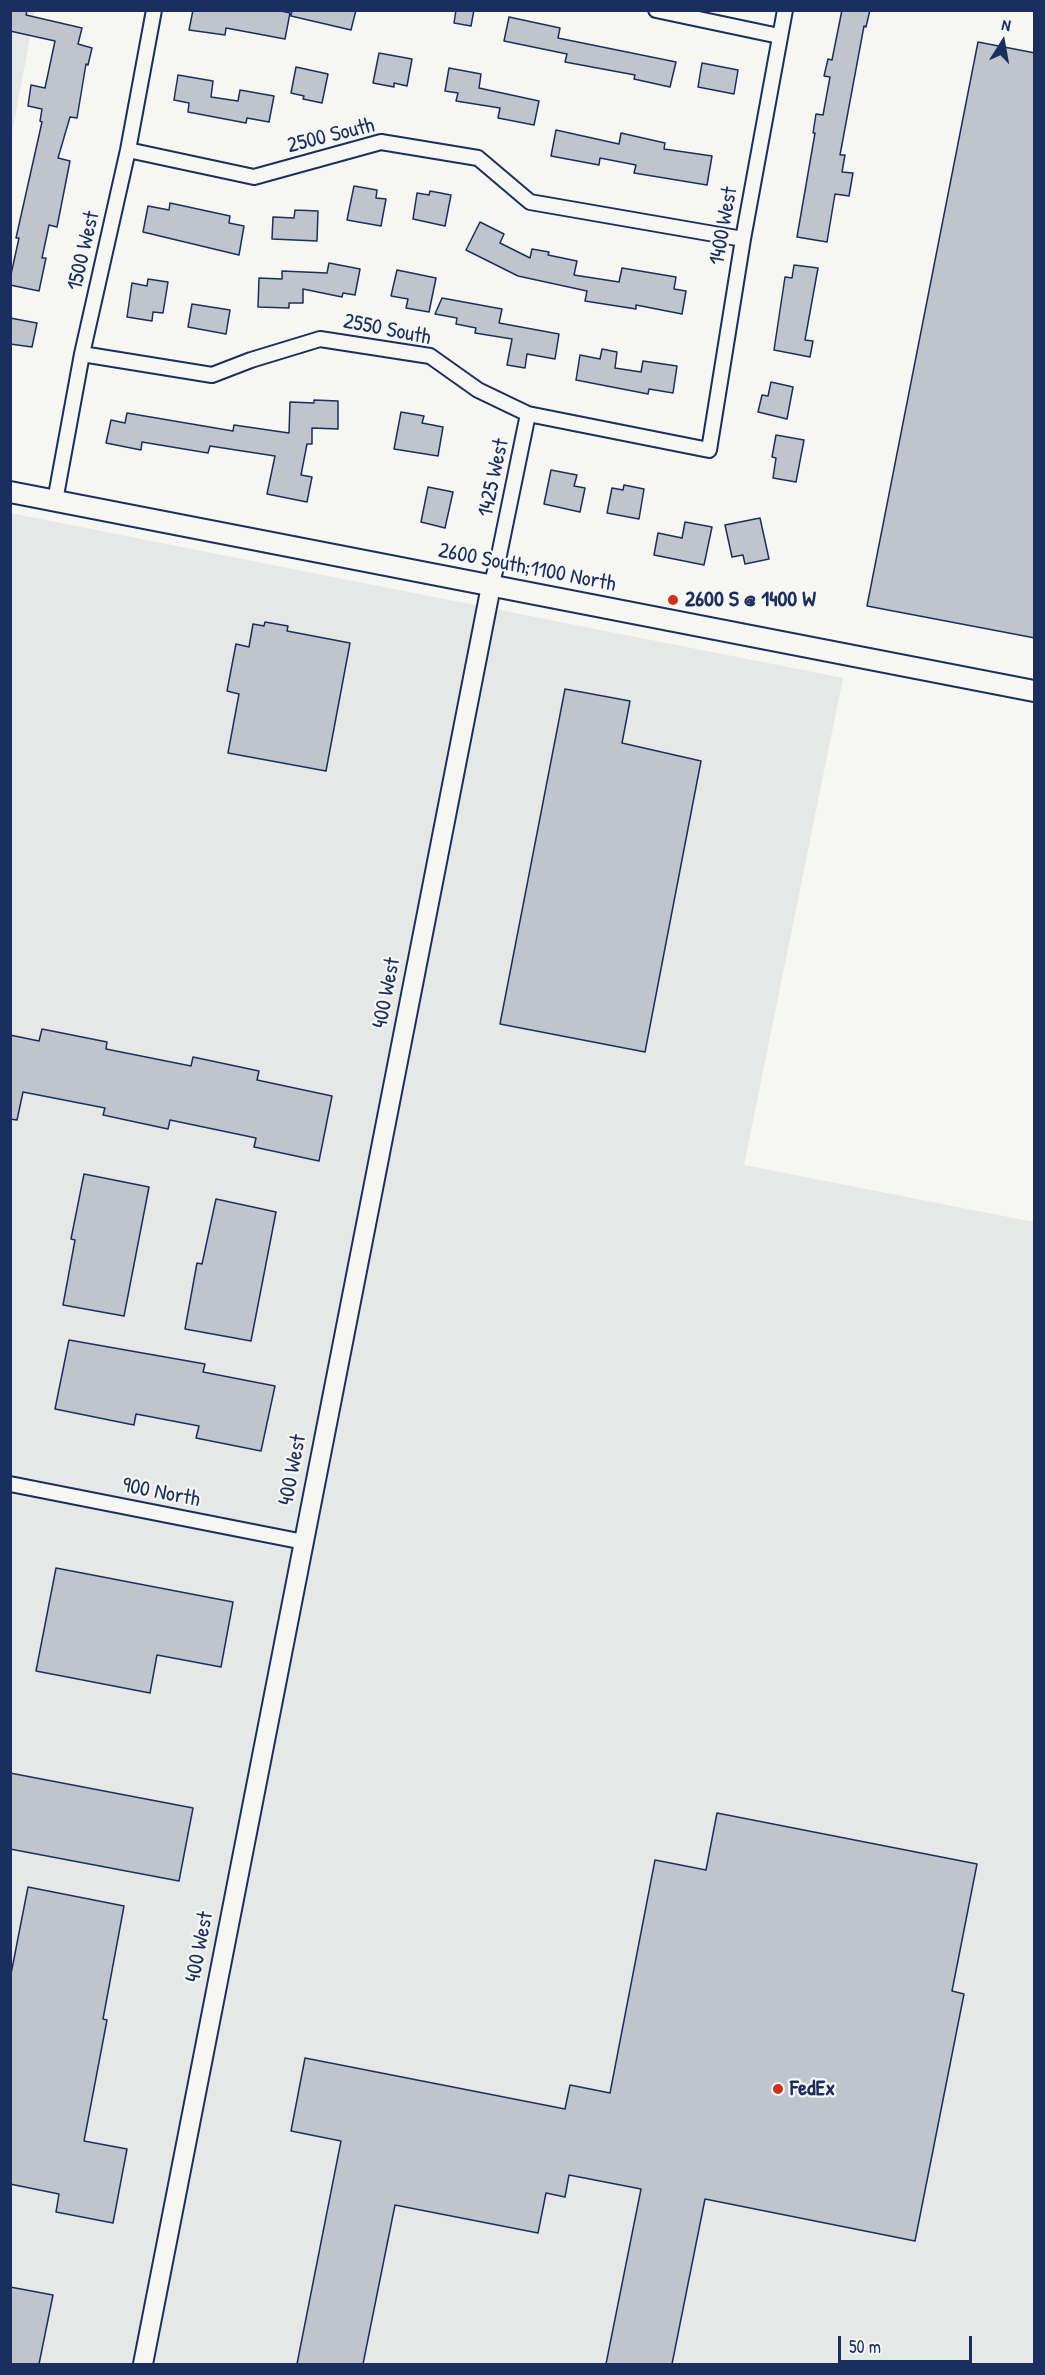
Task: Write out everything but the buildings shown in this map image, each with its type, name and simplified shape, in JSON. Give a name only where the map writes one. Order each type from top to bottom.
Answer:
[{"type":"main road","name":"2600 South;1100 North","points":[[10,492],[1035,691]]},
{"type":"street","name":"1500 West","points":[[55,501],[82,354],[128,150],[154,10]]},
{"type":"street","points":[[656,10],[779,36]]},
{"type":"street","name":"1400 West","points":[[709,450],[743,240],[785,10]]},
{"type":"street","name":"2500 South","points":[[128,150],[254,177],[381,142],[478,158],[530,202],[743,240]]},
{"type":"street","name":"2550 South","points":[[82,354],[212,375],[251,360],[320,339],[430,356],[478,390],[528,414],[709,450]]},
{"type":"street","name":"1425 West","points":[[491,585],[528,414]]},
{"type":"street","name":"400 West","points":[[143,2364],[491,585]]},
{"type":"street","name":"900 North","points":[[10,1484],[304,1542]]},
{"type":"shaded area","points":[[11,11],[35,11],[11,138]]},
{"type":"shaded area","points":[[10,513],[843,678],[744,1165],[1034,1222],[1034,2364],[11,2364]]},
{"type":"place","name":"2600 S @ 1400 W","points":[[673,600]]},
{"type":"place","name":"FedEx","points":[[778,2089]]}]
